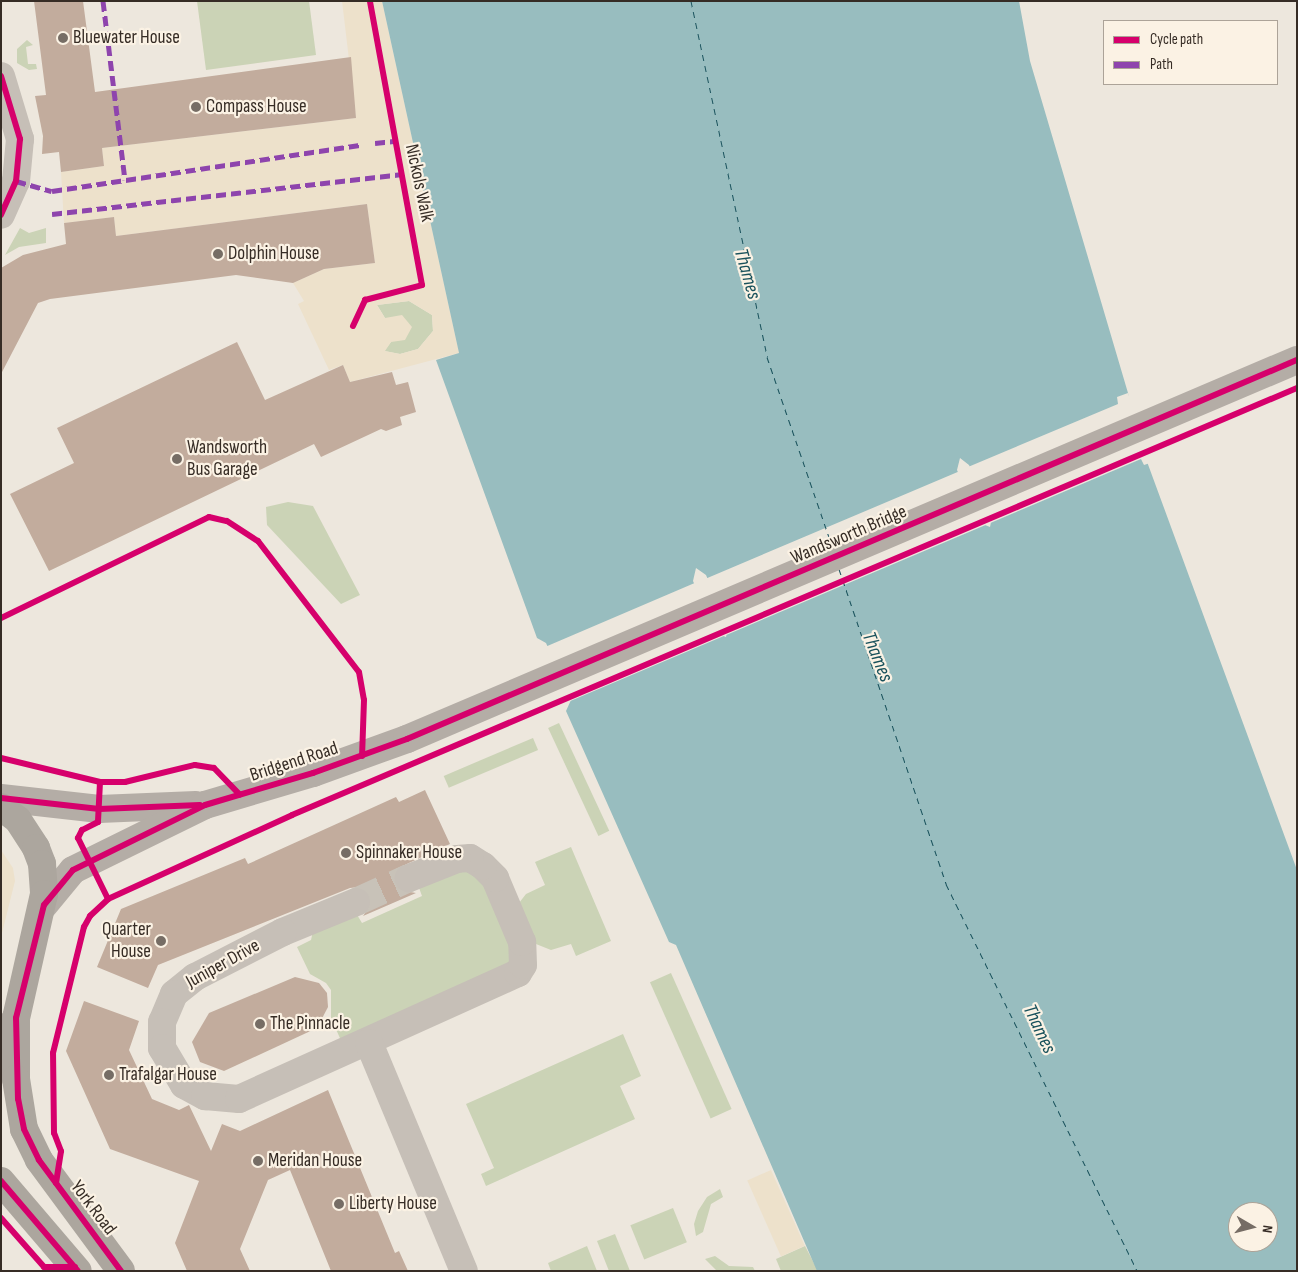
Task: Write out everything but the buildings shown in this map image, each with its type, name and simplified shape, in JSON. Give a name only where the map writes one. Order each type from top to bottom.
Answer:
[{"type":"highway","points":[[1,807],[18,820],[36,848],[42,864],[44,905],[16,1018],[1,1047]]},
{"type":"highway","name":"York Road","points":[[16,1018],[16,1079],[24,1128],[39,1160],[121,1271]]},
{"type":"highway","points":[[1,1181],[78,1271]]},
{"type":"main road","name":"Wandsworth Bridge","points":[[362,756],[1297,360]]},
{"type":"main road","name":"Bridgend Road","points":[[44,905],[73,870],[205,805],[362,756]]},
{"type":"main road","name":"Bridgend Road","points":[[1,798],[99,809],[205,805]]},
{"type":"street","points":[[1,76],[20,139],[16,181],[1,215]]},
{"type":"street","name":"Juniper Drive","points":[[356,902],[283,932],[183,984],[164,1011],[162,1048],[184,1084],[205,1096],[228,1100],[369,1043],[509,980],[523,965],[522,942],[495,878],[483,866],[470,858],[457,859],[409,878]]},
{"type":"street","points":[[369,1043],[464,1271]]},
{"type":"green space","points":[[197,1],[309,1],[316,55],[206,70]]},
{"type":"green space","points":[[27,40],[33,45],[26,47],[28,64],[36,64],[37,69],[29,70],[17,63],[17,49]]},
{"type":"green space","points":[[20,228],[29,233],[46,228],[46,243],[19,247],[5,255]]},
{"type":"green space","points":[[409,301],[432,315],[433,331],[418,349],[400,354],[384,351],[391,342],[385,318],[377,305]]},
{"type":"green space","points":[[288,502],[313,506],[360,595],[341,604],[267,525],[266,507]]},
{"type":"green space","points":[[559,723],[609,831],[598,836],[548,728]]},
{"type":"green space","points":[[533,738],[538,750],[449,788],[444,776]]},
{"type":"green space","points":[[571,847],[611,941],[576,956],[571,944],[551,950],[531,942],[519,903],[526,894],[545,885],[535,862]]},
{"type":"green space","points":[[463,869],[483,877],[516,944],[511,967],[343,1045],[331,1018],[331,990],[326,983],[310,974],[297,947],[311,940],[313,931],[356,913],[362,923],[422,896],[418,885]]},
{"type":"green space","points":[[671,973],[732,1109],[711,1118],[650,982]]},
{"type":"green space","points":[[623,1034],[641,1076],[620,1086],[635,1119],[486,1186],[481,1174],[494,1168],[466,1104]]},
{"type":"green space","points":[[720,1189],[723,1197],[711,1204],[703,1232],[696,1236],[694,1224],[698,1211],[707,1197]]},
{"type":"green space","points":[[673,1208],[687,1242],[644,1260],[630,1225]]},
{"type":"green space","points":[[615,1234],[630,1271],[609,1271],[597,1241]]},
{"type":"green space","points":[[587,1246],[597,1271],[551,1271],[548,1263]]},
{"type":"green space","points":[[805,1246],[818,1271],[781,1271],[776,1259]]},
{"type":"green space","points":[[715,1256],[729,1266],[753,1267],[755,1271],[717,1271],[705,1259]]},
{"type":"shaded area","points":[[342,1],[382,1],[459,353],[350,382],[343,365],[329,370],[298,304],[304,301],[293,283],[324,269],[375,263],[367,204],[116,236],[114,217],[64,223],[61,172],[104,166],[102,148],[356,118]],"holes":[[[409,301],[432,315],[433,331],[418,349],[400,354],[385,351],[391,342],[405,340],[412,327],[402,315],[385,318],[377,305]]]},
{"type":"shaded area","points":[[1,850],[13,868],[15,881],[2,933]]},
{"type":"shaded area","points":[[771,1170],[805,1246],[781,1256],[747,1181]]},
{"type":"water","name":"Thames","points":[[382,1],[1019,1],[1030,61],[1128,393],[1135,429],[1297,870],[1297,1271],[817,1271],[676,945],[669,942],[566,711],[571,700],[546,643],[537,638],[436,360],[459,353]],"holes":[[[960,458],[969,465],[992,517],[990,527],[980,523],[957,470]],[[696,568],[706,575],[728,628],[726,637],[716,633],[693,581]]]},
{"type":"pier","points":[[1128,393],[1150,463],[1144,465],[1141,459],[988,524],[968,467],[1118,404],[1117,397]]},
{"type":"pier","points":[[960,471],[982,521],[988,524],[568,702],[545,647],[697,582],[718,632],[725,635],[705,579]]},
{"type":"ferry route","points":[[691,1],[767,357],[831,543]]},
{"type":"ferry route","points":[[839,569],[946,884],[1137,1271]]},
{"type":"tunnel","points":[[356,902],[409,878]]},
{"type":"marked path","points":[[103,1],[125,180]]},
{"type":"marked path","points":[[375,143],[394,141]]},
{"type":"marked path","points":[[16,181],[52,191],[360,145]]},
{"type":"marked path","points":[[52,214],[403,174]]},
{"type":"cycle path","name":"Nickols Walk","points":[[353,326],[365,300],[422,285],[370,1]]},
{"type":"cycle path","points":[[1,76],[20,139],[16,181],[1,215]]},
{"type":"cycle path","points":[[121,1271],[39,1160],[24,1129],[18,1099],[16,1018],[44,905],[73,870],[205,805],[313,773],[407,739],[1297,360]]},
{"type":"cycle path","points":[[56,1183],[61,1151],[54,1133],[53,1053],[84,927],[90,916],[108,899],[292,815],[1297,388]]},
{"type":"cycle path","points":[[1,618],[209,517],[227,521],[258,541],[359,672],[364,700],[362,756]]},
{"type":"cycle path","points":[[1,758],[100,782],[125,782],[195,765],[214,768],[240,795]]},
{"type":"cycle path","points":[[100,782],[98,822],[82,830],[78,838],[108,899]]},
{"type":"cycle path","points":[[1,798],[99,809],[200,805]]},
{"type":"cycle path","points":[[1,1181],[78,1271]]},
{"type":"cycle path","points":[[1,1218],[44,1267],[75,1267]]},
{"type":"place","name":"Bluewater House","points":[[63,38]]},
{"type":"place","name":"Compass House","points":[[196,107]]},
{"type":"place","name":"Dolphin House","points":[[218,254]]},
{"type":"place","name":"Wandsworth Bus Garage","points":[[177,459]]},
{"type":"place","name":"Spinnaker House","points":[[346,853]]},
{"type":"place","name":"Quarter House","points":[[161,941]]},
{"type":"place","name":"The Pinnacle","points":[[260,1024]]},
{"type":"place","name":"Trafalgar House","points":[[109,1075]]},
{"type":"place","name":"Meridan House","points":[[258,1161]]},
{"type":"place","name":"Liberty House","points":[[339,1204]]}]
